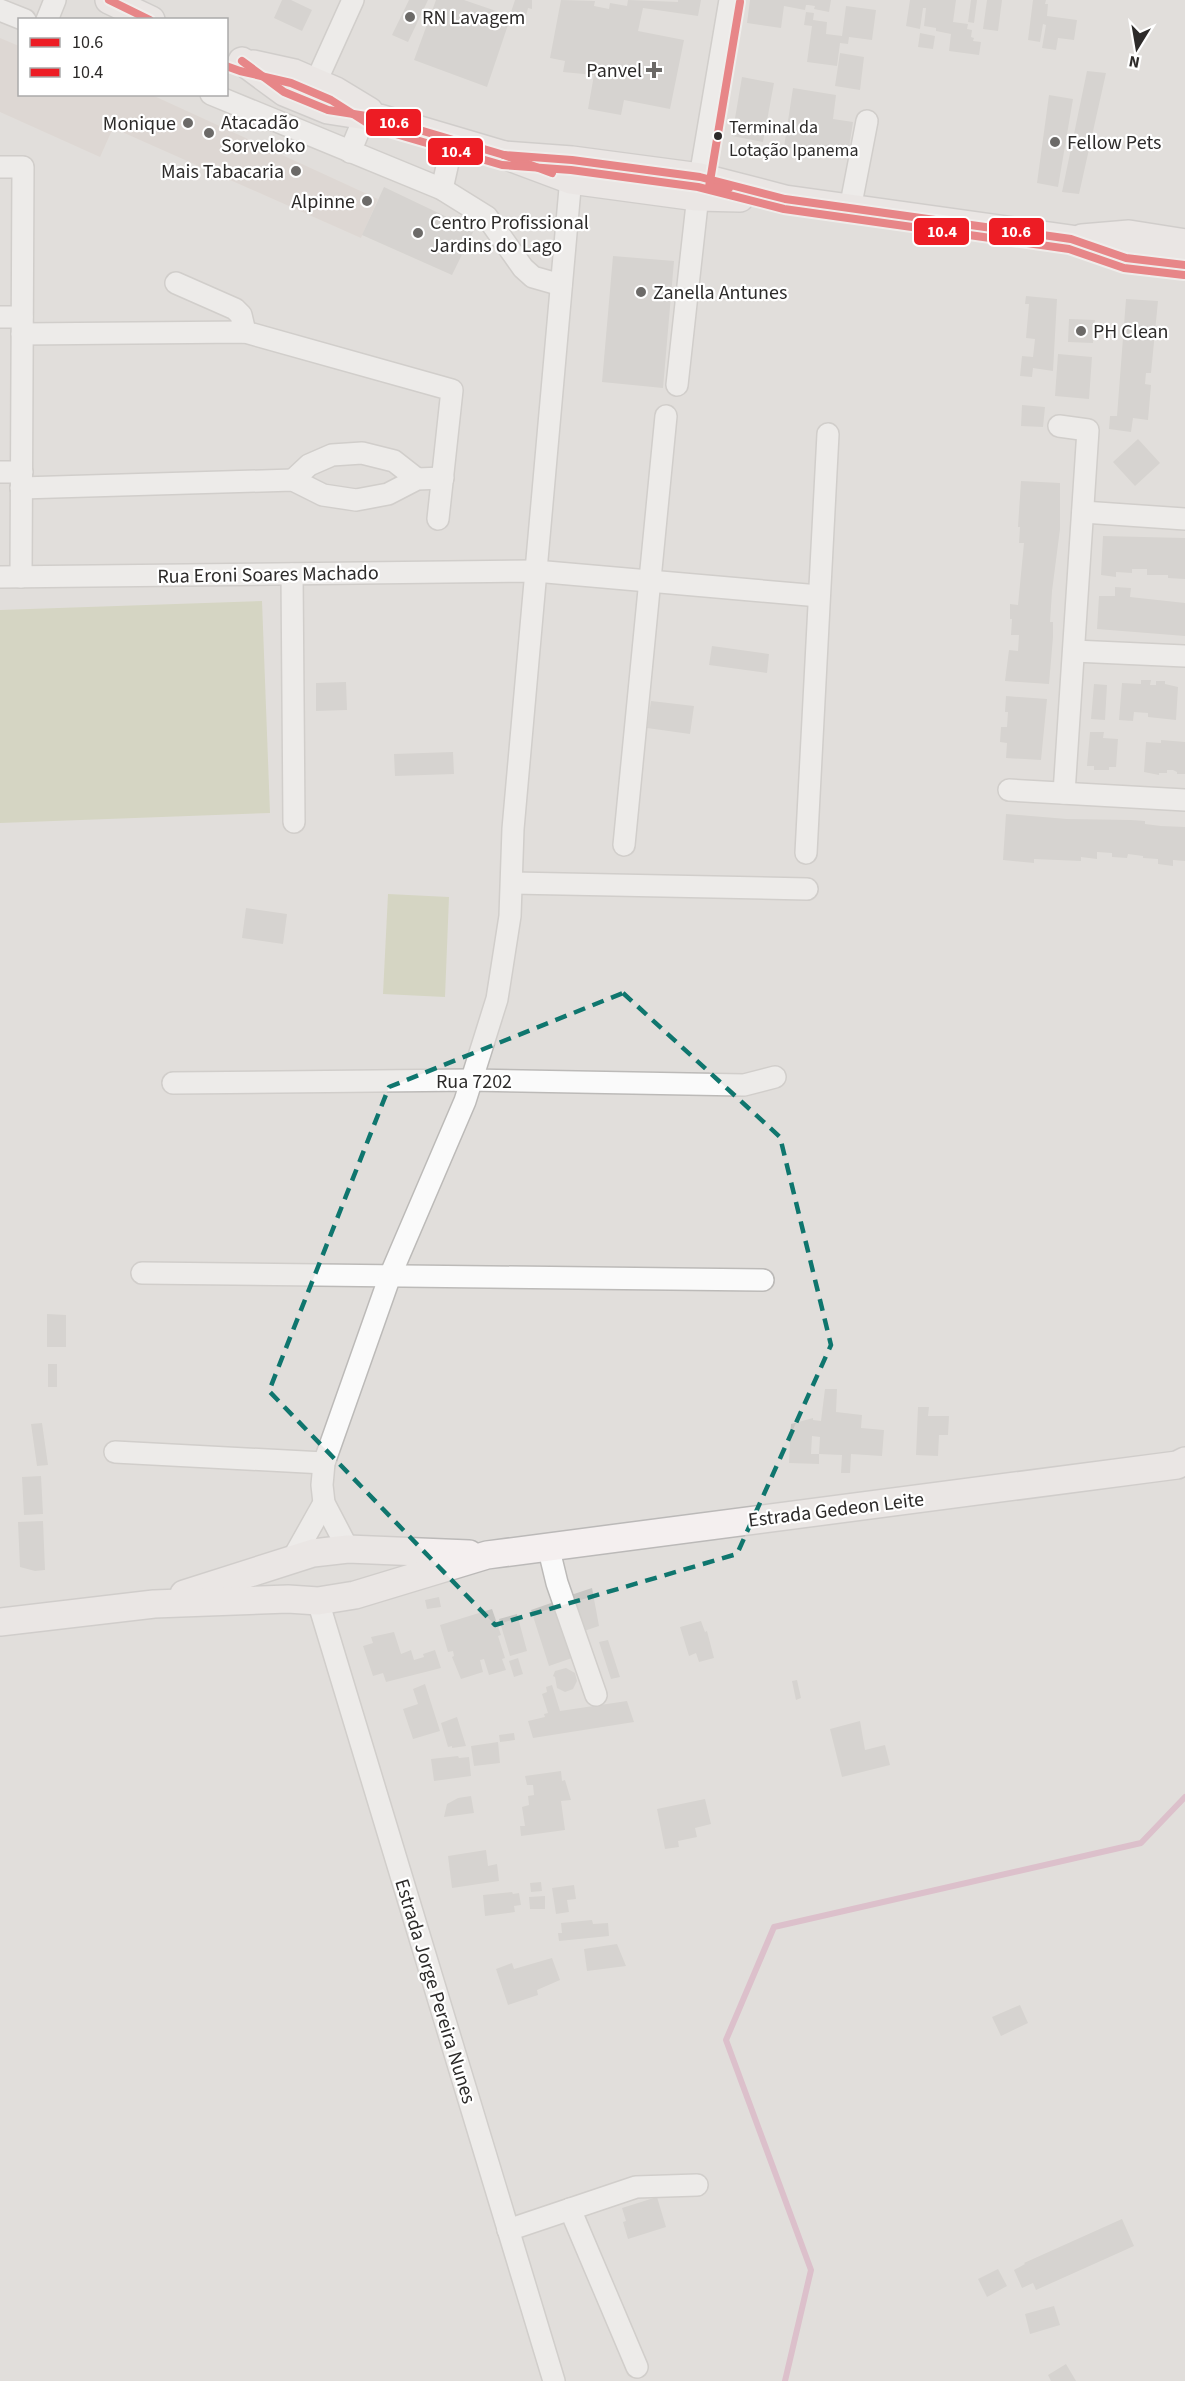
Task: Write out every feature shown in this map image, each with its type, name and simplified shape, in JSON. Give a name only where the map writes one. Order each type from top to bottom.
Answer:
[{"type":"main road","points":[[116,8],[145,18]]},
{"type":"main road","points":[[234,57],[294,73],[305,93],[336,91],[372,117],[504,155],[572,170],[1071,239],[1126,258],[1185,265]]},
{"type":"main road","points":[[1071,239],[1130,234],[1185,243]]},
{"type":"main road","name":"Estrada Gedeon Leite","points":[[0,1622],[154,1604],[318,1600],[355,1595],[487,1555],[1177,1466],[1185,1461]]},
{"type":"main road","points":[[348,1549],[359,1572],[355,1595]]},
{"type":"main road","name":"Estrada Gedeon Leite","points":[[154,1604],[313,1553],[348,1549],[487,1555]]},
{"type":"main road","points":[[288,1599],[282,1587],[284,1575],[292,1560]]},
{"type":"street","points":[[48,18],[54,0]]},
{"type":"street","points":[[281,123],[305,93],[354,0]]},
{"type":"street","points":[[677,385],[698,187],[730,0]]},
{"type":"street","points":[[0,10],[21,18]]},
{"type":"street","points":[[216,96],[442,189],[487,217],[523,268],[533,277],[561,285]]},
{"type":"street","points":[[350,152],[372,117]]},
{"type":"street","points":[[850,208],[867,121]]},
{"type":"street","points":[[442,189],[453,140]]},
{"type":"street","points":[[0,167],[23,167],[21,480],[10,577]]},
{"type":"street","points":[[348,1549],[324,1503],[322,1485],[324,1463],[390,1276],[465,1101],[497,999],[513,883],[513,829],[572,170]]},
{"type":"street","points":[[176,283],[235,309],[241,315],[245,332]]},
{"type":"street","points":[[0,317],[22,326],[245,332],[453,390],[438,519]]},
{"type":"street","points":[[624,845],[666,416]]},
{"type":"street","points":[[1059,426],[1088,430],[1064,793]]},
{"type":"street","points":[[806,853],[828,435]]},
{"type":"street","points":[[293,480],[309,465],[332,455],[362,453],[394,461],[417,479]]},
{"type":"street","points":[[0,472],[21,480],[293,480],[323,495],[356,500],[388,494],[417,479],[442,478]]},
{"type":"street","points":[[1083,512],[1185,519]]},
{"type":"street","name":"Rua Eroni Soares Machado","points":[[10,577],[535,571],[819,597]]},
{"type":"street","points":[[292,574],[294,822]]},
{"type":"street","points":[[1074,651],[1185,656]]},
{"type":"street","points":[[1009,790],[1185,800]]},
{"type":"street","points":[[513,883],[807,889]]},
{"type":"street","name":"Rua 7202","points":[[172,1083],[472,1080],[744,1085],[775,1077]]},
{"type":"street","points":[[142,1273],[763,1280]]},
{"type":"street","points":[[115,1452],[324,1463]]},
{"type":"street","points":[[292,1560],[324,1503]]},
{"type":"street","points":[[548,1546],[557,1583],[596,1695]]},
{"type":"street","name":"Estrada Jorge Pereira Nunes","points":[[318,1600],[554,2381]]},
{"type":"street","points":[[508,2230],[636,2187],[697,2185]]},
{"type":"street","points":[[570,2209],[637,2367]]},
{"type":"highlighted area","points":[[623,993],[780,1137],[831,1345],[737,1554],[495,1625],[269,1391],[389,1087]]},
{"type":"shaded area","points":[[0,38],[18,46],[18,96],[154,96],[378,199],[361,238],[113,128],[100,157],[0,112]]},
{"type":"green space","points":[[262,601],[270,813],[0,823],[0,610]]},
{"type":"green space","points":[[388,894],[449,897],[445,997],[383,994]]},
{"type":"building","points":[[282,0],[291,0],[312,10],[302,31],[274,18]]},
{"type":"building","name":"RN Lavagem","points":[[409,0],[428,0],[408,42],[392,35]]},
{"type":"building","points":[[436,0],[464,0],[511,16],[487,87],[414,60]]},
{"type":"building","points":[[515,0],[532,0],[532,9],[528,8],[525,20],[510,15]]},
{"type":"building","points":[[561,0],[595,1],[594,6],[609,9],[610,3],[627,6],[628,0],[678,2],[678,0],[701,0],[698,16],[643,8],[638,31],[684,40],[670,109],[624,100],[621,115],[588,109],[594,75],[563,72],[565,61],[550,58]]},
{"type":"building","points":[[750,0],[831,0],[829,12],[814,9],[815,6],[808,5],[805,10],[784,6],[781,28],[747,23]]},
{"type":"building","points":[[910,0],[956,0],[953,22],[968,24],[967,29],[972,30],[973,41],[981,42],[979,55],[949,51],[951,34],[924,26],[926,8],[923,8],[920,29],[906,26]]},
{"type":"building","points":[[971,0],[977,0],[974,23],[968,22]]},
{"type":"building","points":[[987,0],[1002,0],[998,31],[983,29]]},
{"type":"building","points":[[1033,0],[1046,0],[1047,16],[1077,20],[1074,40],[1058,38],[1056,50],[1042,48],[1046,25],[1043,24],[1040,42],[1028,40]]},
{"type":"building","points":[[846,6],[876,10],[872,40],[849,37],[848,44],[840,43],[837,66],[807,62],[812,26],[804,25],[806,12],[814,13],[813,20],[827,22],[826,34],[842,36]]},
{"type":"building","points":[[920,33],[935,36],[933,49],[918,47]]},
{"type":"building","points":[[840,53],[864,57],[860,90],[835,86]]},
{"type":"building","points":[[1087,71],[1106,73],[1079,194],[1062,192]]},
{"type":"building","points":[[742,77],[774,83],[763,142],[732,136]]},
{"type":"building","points":[[793,88],[836,95],[833,119],[853,122],[849,148],[829,144],[827,155],[784,147]]},
{"type":"building","points":[[1049,95],[1073,99],[1058,187],[1037,183]]},
{"type":"building","name":"Centro Profissional Jardins do Lago","points":[[384,187],[474,230],[452,275],[362,235]]},
{"type":"building","name":"Zanella Antunes","points":[[613,256],[674,261],[663,388],[602,382]]},
{"type":"building","points":[[1026,296],[1057,299],[1053,371],[1033,368],[1032,377],[1020,376],[1022,356],[1033,357],[1035,339],[1026,338],[1029,304],[1025,304]]},
{"type":"building","points":[[1126,299],[1158,301],[1151,373],[1146,373],[1145,384],[1151,385],[1148,420],[1133,418],[1131,432],[1109,429],[1110,416],[1117,416]]},
{"type":"building","name":"PH Clean","points":[[1069,319],[1095,320],[1093,343],[1068,342]]},
{"type":"building","points":[[1058,354],[1092,357],[1089,399],[1055,396]]},
{"type":"building","points":[[1022,405],[1045,407],[1043,427],[1021,426]]},
{"type":"building","points":[[1138,439],[1160,463],[1135,486],[1113,462]]},
{"type":"building","points":[[1021,481],[1060,483],[1060,529],[1052,591],[1050,622],[1053,622],[1053,637],[1049,684],[1005,681],[1009,650],[1018,651],[1019,635],[1011,635],[1010,604],[1018,605],[1024,543],[1019,543],[1020,527],[1018,527]]},
{"type":"building","points":[[1103,536],[1185,538],[1185,579],[1168,578],[1168,575],[1147,575],[1147,569],[1132,569],[1132,573],[1116,572],[1116,577],[1101,575]]},
{"type":"building","points":[[1115,587],[1131,588],[1130,597],[1185,603],[1185,636],[1097,629],[1099,596],[1115,596]]},
{"type":"building","points":[[712,646],[769,654],[767,673],[709,665]]},
{"type":"building","points":[[1141,680],[1151,680],[1150,685],[1156,685],[1156,681],[1165,681],[1165,684],[1178,687],[1176,720],[1148,717],[1148,713],[1134,712],[1133,721],[1119,720],[1122,683],[1141,684]]},
{"type":"building","points":[[346,682],[347,710],[316,711],[316,683]]},
{"type":"building","points":[[1094,684],[1107,685],[1105,720],[1091,719]]},
{"type":"building","points":[[1006,696],[1047,699],[1041,760],[1006,758],[1007,743],[1000,742],[1001,727],[1007,727]]},
{"type":"building","points":[[651,701],[694,706],[690,734],[647,728]]},
{"type":"building","points":[[1090,732],[1104,732],[1103,738],[1118,739],[1116,767],[1109,767],[1109,770],[1094,770],[1094,766],[1087,766]]},
{"type":"building","points":[[1161,740],[1185,742],[1185,774],[1177,774],[1173,770],[1167,770],[1167,773],[1159,773],[1159,775],[1144,772],[1146,742],[1161,743]]},
{"type":"building","points":[[453,752],[454,774],[395,776],[394,754]]},
{"type":"building","points":[[1006,814],[1067,819],[1145,821],[1145,824],[1185,827],[1185,861],[1173,860],[1173,866],[1158,864],[1158,859],[1143,858],[1143,856],[1128,854],[1127,858],[1112,857],[1112,853],[1097,852],[1097,859],[1081,857],[1081,861],[1034,859],[1034,863],[1003,860]]},
{"type":"building","points":[[246,908],[287,914],[283,944],[242,938]]},
{"type":"building","points":[[47,1314],[66,1315],[66,1347],[47,1347]]},
{"type":"building","points":[[48,1364],[57,1364],[57,1387],[48,1387]]},
{"type":"building","points":[[825,1389],[837,1389],[836,1412],[862,1415],[861,1428],[884,1430],[882,1456],[851,1454],[850,1473],[841,1473],[842,1455],[819,1454],[819,1464],[789,1463],[791,1424],[813,1418],[813,1420],[821,1421]],"holes":[[[812,1436],[820,1437],[819,1454],[811,1454]]]},
{"type":"building","points":[[918,1407],[929,1407],[928,1416],[949,1416],[948,1435],[939,1435],[938,1456],[916,1455]]},
{"type":"building","points":[[42,1423],[48,1465],[37,1466],[31,1424]]},
{"type":"building","points":[[41,1476],[43,1514],[24,1515],[22,1477]]},
{"type":"building","points":[[43,1521],[45,1570],[35,1571],[20,1567],[18,1522]]},
{"type":"building","points":[[592,1588],[599,1626],[581,1632],[568,1596]]},
{"type":"building","points":[[439,1597],[441,1607],[427,1609],[425,1600]]},
{"type":"building","points":[[554,1602],[572,1658],[549,1666],[531,1610]]},
{"type":"building","points":[[492,1609],[501,1635],[498,1636],[506,1670],[489,1675],[484,1659],[480,1660],[483,1672],[461,1679],[452,1657],[454,1656],[453,1651],[448,1652],[440,1625]]},
{"type":"building","points":[[517,1614],[527,1651],[510,1656],[499,1619]]},
{"type":"building","points":[[701,1621],[705,1632],[707,1631],[714,1658],[699,1662],[696,1653],[689,1656],[680,1627]]},
{"type":"building","points":[[394,1632],[401,1654],[411,1650],[414,1660],[435,1650],[441,1668],[386,1682],[383,1673],[373,1676],[363,1646],[373,1643],[371,1637]]},
{"type":"building","points":[[608,1640],[620,1677],[611,1679],[599,1642]]},
{"type":"building","points":[[518,1658],[523,1674],[514,1677],[509,1661]]},
{"type":"building","points":[[566,1668],[575,1673],[577,1681],[573,1689],[565,1692],[557,1688],[553,1676],[555,1671]]},
{"type":"building","points":[[797,1680],[801,1698],[796,1700],[792,1681]]},
{"type":"building","points":[[425,1684],[440,1731],[413,1739],[403,1709],[418,1704],[413,1689]]},
{"type":"building","points":[[552,1685],[560,1711],[627,1701],[634,1722],[533,1738],[528,1721],[545,1717],[544,1714],[548,1713],[542,1694],[547,1692],[546,1687]]},
{"type":"building","points":[[457,1717],[466,1746],[452,1748],[452,1746],[448,1747],[441,1723]]},
{"type":"building","points":[[860,1721],[865,1750],[885,1745],[890,1765],[842,1777],[830,1729]]},
{"type":"building","points":[[514,1733],[515,1740],[500,1742],[499,1735]]},
{"type":"building","points":[[498,1742],[500,1763],[474,1766],[471,1746]]},
{"type":"building","points":[[458,1756],[459,1758],[469,1757],[471,1776],[434,1781],[431,1759]]},
{"type":"building","points":[[561,1771],[562,1781],[565,1780],[571,1800],[561,1801],[565,1830],[521,1836],[520,1826],[525,1826],[522,1807],[529,1805],[528,1796],[534,1795],[533,1785],[527,1785],[525,1776]]},
{"type":"building","points":[[471,1796],[474,1813],[444,1817],[447,1804],[458,1798]]},
{"type":"building","points":[[705,1799],[711,1824],[695,1828],[697,1837],[678,1841],[679,1847],[665,1849],[657,1809]]},
{"type":"building","points":[[486,1850],[488,1866],[497,1864],[499,1881],[452,1888],[448,1856]]},
{"type":"building","points":[[541,1882],[542,1891],[531,1892],[530,1883]]},
{"type":"building","points":[[574,1885],[576,1899],[567,1900],[569,1912],[556,1914],[552,1888]]},
{"type":"building","points":[[512,1892],[513,1894],[519,1893],[521,1905],[514,1906],[515,1912],[485,1916],[483,1895]]},
{"type":"building","points":[[545,1896],[545,1909],[530,1909],[529,1897]]},
{"type":"building","points":[[592,1920],[593,1924],[608,1923],[609,1936],[559,1941],[558,1933],[562,1933],[561,1923]]},
{"type":"building","points":[[617,1944],[626,1966],[587,1971],[584,1949]]},
{"type":"building","points":[[552,1958],[560,1980],[537,1990],[538,1995],[508,2005],[496,1969],[512,1963],[514,1969]]},
{"type":"building","points":[[1020,2005],[1028,2023],[1001,2036],[992,2017]]},
{"type":"building","points":[[657,2197],[666,2227],[628,2239],[622,2208]]},
{"type":"building","points":[[1122,2219],[1134,2246],[1036,2290],[1033,2283],[1022,2288],[1014,2270],[1024,2263]]},
{"type":"building","points":[[998,2269],[1007,2286],[987,2297],[978,2279]]},
{"type":"building","points":[[1054,2306],[1060,2325],[1030,2334],[1025,2314]]},
{"type":"building","points":[[1066,2364],[1076,2381],[1051,2381],[1048,2375]]},
{"type":"waterway","points":[[785,2381],[811,2270],[726,2040],[774,1927],[1141,1843],[1185,1797]]},
{"type":"transit line","name":"10.6","points":[[109,0],[146,18]]},
{"type":"transit line","name":"10.4","points":[[729,188],[709,187],[740,2]]},
{"type":"transit line","name":"10.6","points":[[242,61],[284,92],[328,110],[379,118],[504,155],[552,173]]},
{"type":"transit line","name":"10.4","points":[[228,67],[291,83],[331,100],[375,128],[502,165],[571,170],[698,187],[784,209],[1069,249],[1124,268],[1184,275]]},
{"type":"transit line","name":"10.6","points":[[504,155],[572,160],[700,177],[785,199],[1071,239],[1126,258],[1185,265]]},
{"type":"place","name":"RN Lavagem","points":[[410,17]]},
{"type":"place","name":"Panvel","points":[[654,70]]},
{"type":"place","name":"Monique","points":[[188,123]]},
{"type":"place","name":"Atacadão Sorveloko","points":[[209,133]]},
{"type":"place","name":"Terminal da Lotação Ipanema","points":[[718,136]]},
{"type":"place","name":"Fellow Pets","points":[[1055,142]]},
{"type":"place","name":"Mais Tabacaria","points":[[296,171]]},
{"type":"place","name":"Alpinne","points":[[367,201]]},
{"type":"place","name":"Centro Profissional Jardins do Lago","points":[[418,233]]},
{"type":"place","name":"Zanella Antunes","points":[[641,292]]},
{"type":"place","name":"PH Clean","points":[[1081,331]]}]
